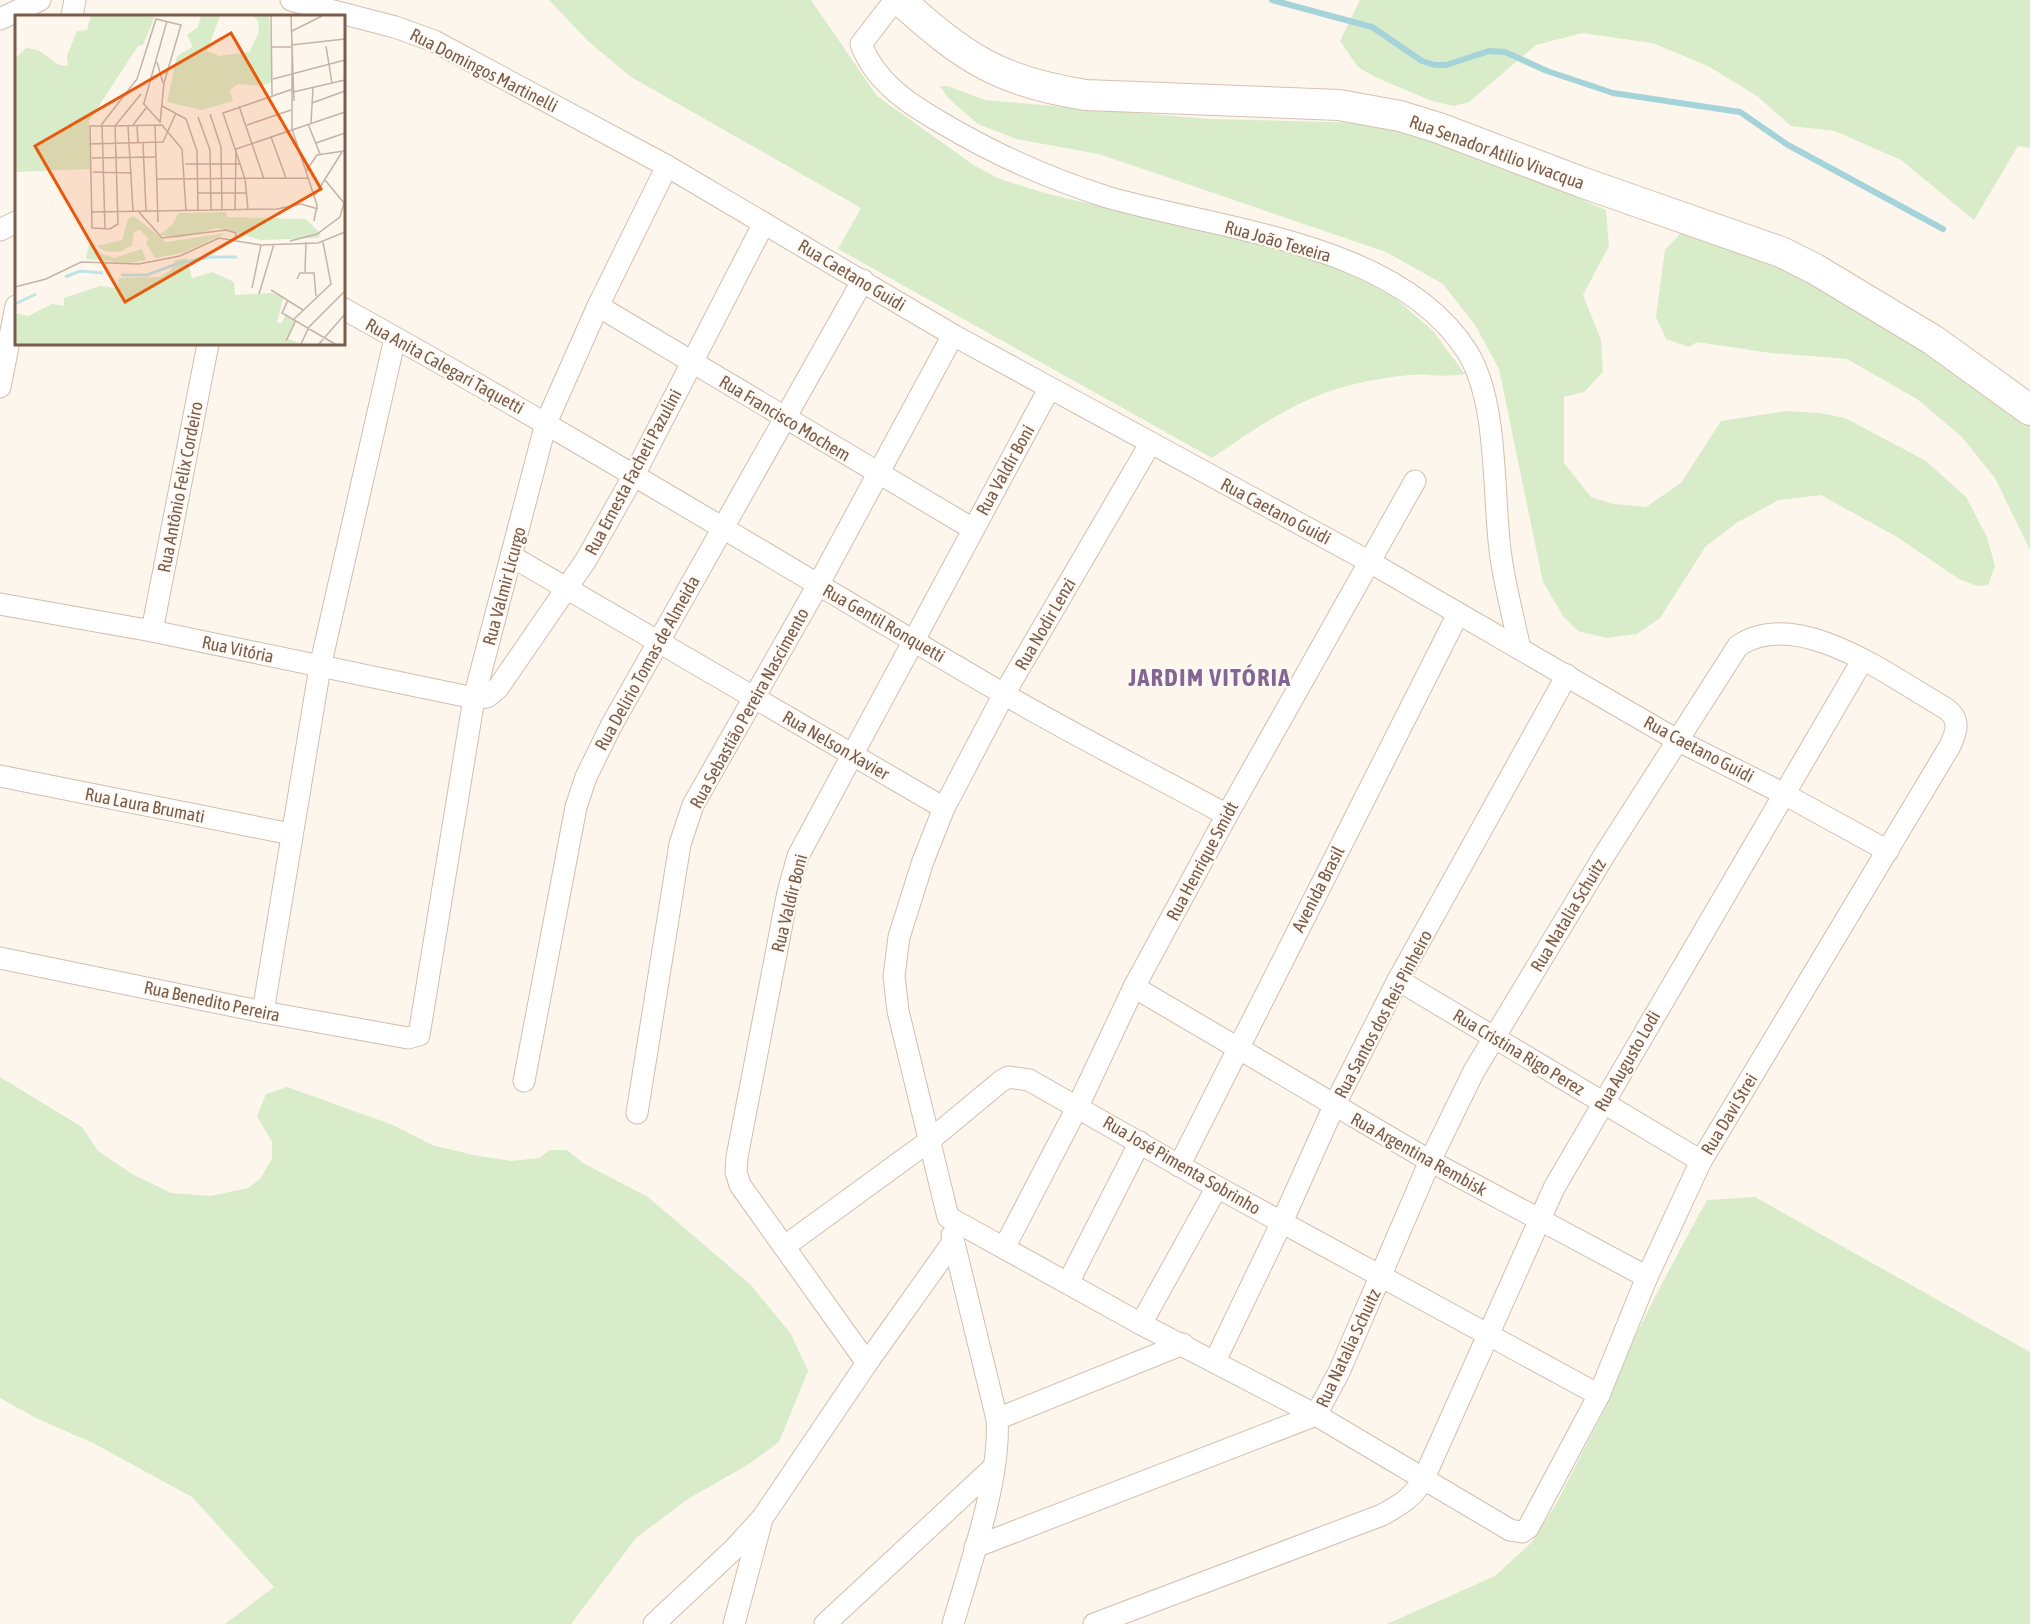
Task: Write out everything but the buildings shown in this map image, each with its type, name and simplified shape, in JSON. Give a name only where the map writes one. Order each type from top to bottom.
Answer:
[{"type":"street","points":[[0,20],[40,0]]},
{"type":"street","points":[[72,15],[75,0]]},
{"type":"street","name":"Rua Domingos Martinelli","points":[[291,0],[417,34],[667,166]]},
{"type":"street","name":"Rua João Texeira","points":[[895,0],[861,44],[866,57],[881,78],[923,112],[1015,162],[1078,186],[1146,207],[1296,243],[1358,266],[1393,285],[1424,306],[1456,335],[1476,367],[1484,394],[1500,553],[1520,649]]},
{"type":"street","name":"Rua Senador Atilio Vivacqua","points":[[900,0],[963,52],[982,64],[1015,80],[1046,89],[1086,95],[1339,105],[1400,116],[1467,137],[1648,207],[1751,240],[1815,269],[1933,340],[2030,410]]},
{"type":"street","name":"Rua Caetano Guidi","points":[[667,166],[1049,389],[1368,561],[1677,740],[1784,794],[1888,851]]},
{"type":"street","name":"Rua Valmir Licurgo","points":[[420,1030],[474,698],[546,423],[598,306],[667,166]]},
{"type":"street","points":[[0,230],[15,222]]},
{"type":"street","name":"Rua Ernesta Facheti Pazulini","points":[[474,698],[487,697],[498,688],[568,588],[633,477],[764,224]]},
{"type":"street","name":"Rua Delirio Tomas de Almeida","points":[[524,1081],[576,807],[598,750],[863,280]]},
{"type":"street","name":"Rua Francisco Mochem","points":[[598,306],[879,474],[974,528]]},
{"type":"street","name":"Rua Anita Calegari Taquetti","points":[[345,310],[546,423]]},
{"type":"street","points":[[0,387],[15,311]]},
{"type":"street","name":"Rua Sebastião Pereira Nascimento","points":[[637,1113],[684,830],[703,785],[818,585],[953,335]]},
{"type":"street","points":[[263,1012],[320,667],[395,338]]},
{"type":"street","name":"Rua Antônio Felix Cordeiro","points":[[152,631],[208,345]]},
{"type":"street","name":"Rua Valdir Boni","points":[[867,1363],[740,1185],[735,1172],[737,1157],[793,871],[810,831],[1049,389]]},
{"type":"street","name":"Rua Gentil Ronquetti","points":[[546,423],[722,530],[1004,694],[1227,815]]},
{"type":"street","name":"Rua Nodir Lenzi","points":[[953,1624],[994,1467],[998,1440],[997,1419],[898,1011],[894,976],[899,937],[923,861],[944,808],[1004,694],[1150,444]]},
{"type":"street","name":"Rua Henrique Smidt","points":[[1004,1248],[1078,1106],[1134,987],[1227,815],[1414,481]]},
{"type":"street","name":"Rua Nelson Xavier","points":[[511,556],[944,808]]},
{"type":"street","name":"Rua Vitória","points":[[0,604],[152,631],[474,698]]},
{"type":"street","name":"Avenida Brasil","points":[[1179,1166],[1458,614]]},
{"type":"street","name":"Rua Natalia Schuitz","points":[[1316,1415],[1329,1393],[1382,1275],[1430,1161],[1494,1037],[1731,653],[1747,639],[1766,633],[1803,636],[1821,641],[1862,661],[1945,708],[1955,717]]},
{"type":"street","name":"Rua Augusto Lodi","points":[[1094,1624],[1382,1515],[1414,1494],[1424,1478],[1538,1220],[1602,1103],[1862,661]]},
{"type":"street","name":"Rua Santos dos Reis Pinheiro","points":[[1215,1361],[1282,1222],[1334,1106],[1398,980],[1567,675]]},
{"type":"street","name":"Rua Davi Strei","points":[[1424,1478],[1510,1530],[1522,1532],[1528,1528],[1599,1395],[1647,1276],[1701,1161],[1950,746],[1958,725],[1955,717]]},
{"type":"street","name":"Rua Laura Brumati","points":[[0,776],[291,834]]},
{"type":"street","name":"Rua Benedito Pereira","points":[[0,958],[263,1012],[408,1038],[416,1038],[420,1030]]},
{"type":"street","name":"Rua Cristina Rigo Perez","points":[[1398,980],[1701,1161]]},
{"type":"street","name":"Rua Argentina Rembisk","points":[[1134,987],[1430,1161],[1647,1276]]},
{"type":"street","name":"Rua José Pimenta Sobrinho","points":[[785,1246],[929,1141],[1008,1077],[1029,1080],[1078,1106],[1179,1166],[1599,1395]]},
{"type":"street","points":[[1068,1283],[1140,1142]]},
{"type":"street","points":[[1141,1324],[1217,1187]]},
{"type":"street","points":[[948,1216],[1141,1324],[1316,1415],[1424,1478]]},
{"type":"street","points":[[654,1624],[734,1549],[763,1517],[867,1363],[953,1242]]},
{"type":"street","points":[[997,1419],[1183,1344]]},
{"type":"street","points":[[975,1546],[1316,1415]]},
{"type":"street","points":[[825,1624],[994,1467]]},
{"type":"street","points":[[734,1624],[763,1517]]},
{"type":"green space","points":[[549,0],[811,0],[877,96],[975,166],[1000,179],[1048,194],[1328,260],[1395,298],[1433,331],[1465,374],[1405,376],[1342,387],[1302,402],[1248,433],[1212,458],[838,249],[861,208],[631,77],[588,41]]},
{"type":"green space","points":[[1360,0],[2030,0],[2030,148],[2018,146],[1974,220],[1901,160],[1835,131],[1791,126],[1757,96],[1708,66],[1652,43],[1582,33],[1536,45],[1469,102],[1454,106],[1429,100],[1375,77],[1358,67],[1340,41]]},
{"type":"green space","points":[[940,86],[947,86],[985,100],[1209,119],[1365,123],[1456,144],[1606,210],[1609,246],[1583,295],[1601,340],[1603,372],[1584,392],[1564,397],[1564,463],[1591,497],[1614,504],[1646,507],[1681,483],[1721,421],[1786,411],[1820,413],[1845,418],[1926,461],[1966,497],[1987,537],[1995,566],[1988,585],[1978,586],[1959,579],[1897,537],[1821,495],[1779,500],[1738,522],[1706,546],[1660,618],[1637,634],[1606,638],[1578,631],[1563,616],[1543,582],[1499,369],[1475,325],[1443,284],[1386,252],[1099,154],[1016,139],[978,124],[948,98]]},
{"type":"green space","points":[[1681,233],[1729,248],[1775,267],[1865,311],[1949,365],[2030,425],[2030,550],[1995,478],[1961,436],[1917,399],[1847,359],[1771,353],[1697,342],[1689,347],[1666,339],[1656,317],[1665,250]]},
{"type":"green space","points":[[0,1077],[82,1127],[98,1151],[132,1174],[171,1193],[210,1196],[248,1188],[260,1179],[272,1159],[272,1142],[257,1116],[266,1094],[287,1087],[393,1125],[432,1145],[473,1155],[511,1161],[539,1158],[550,1150],[567,1150],[583,1163],[648,1197],[751,1285],[791,1334],[808,1371],[779,1442],[749,1464],[688,1499],[636,1538],[571,1624],[225,1624],[274,1587],[192,1497],[95,1444],[38,1419],[0,1398]]},
{"type":"green space","points":[[1755,1197],[2030,1352],[2030,1624],[1387,1624],[1495,1576],[1532,1542],[1556,1504],[1612,1395],[1608,1392],[1668,1271],[1707,1200]]},
{"type":"waterway","points":[[1272,0],[1372,27],[1422,61],[1435,65],[1446,65],[1489,51],[1505,52],[1547,71],[1613,93],[1740,112],[1788,145],[1943,229]]},
{"type":"district","name":"JARDIM VITÓRIA","points":[[1210,677]]}]
